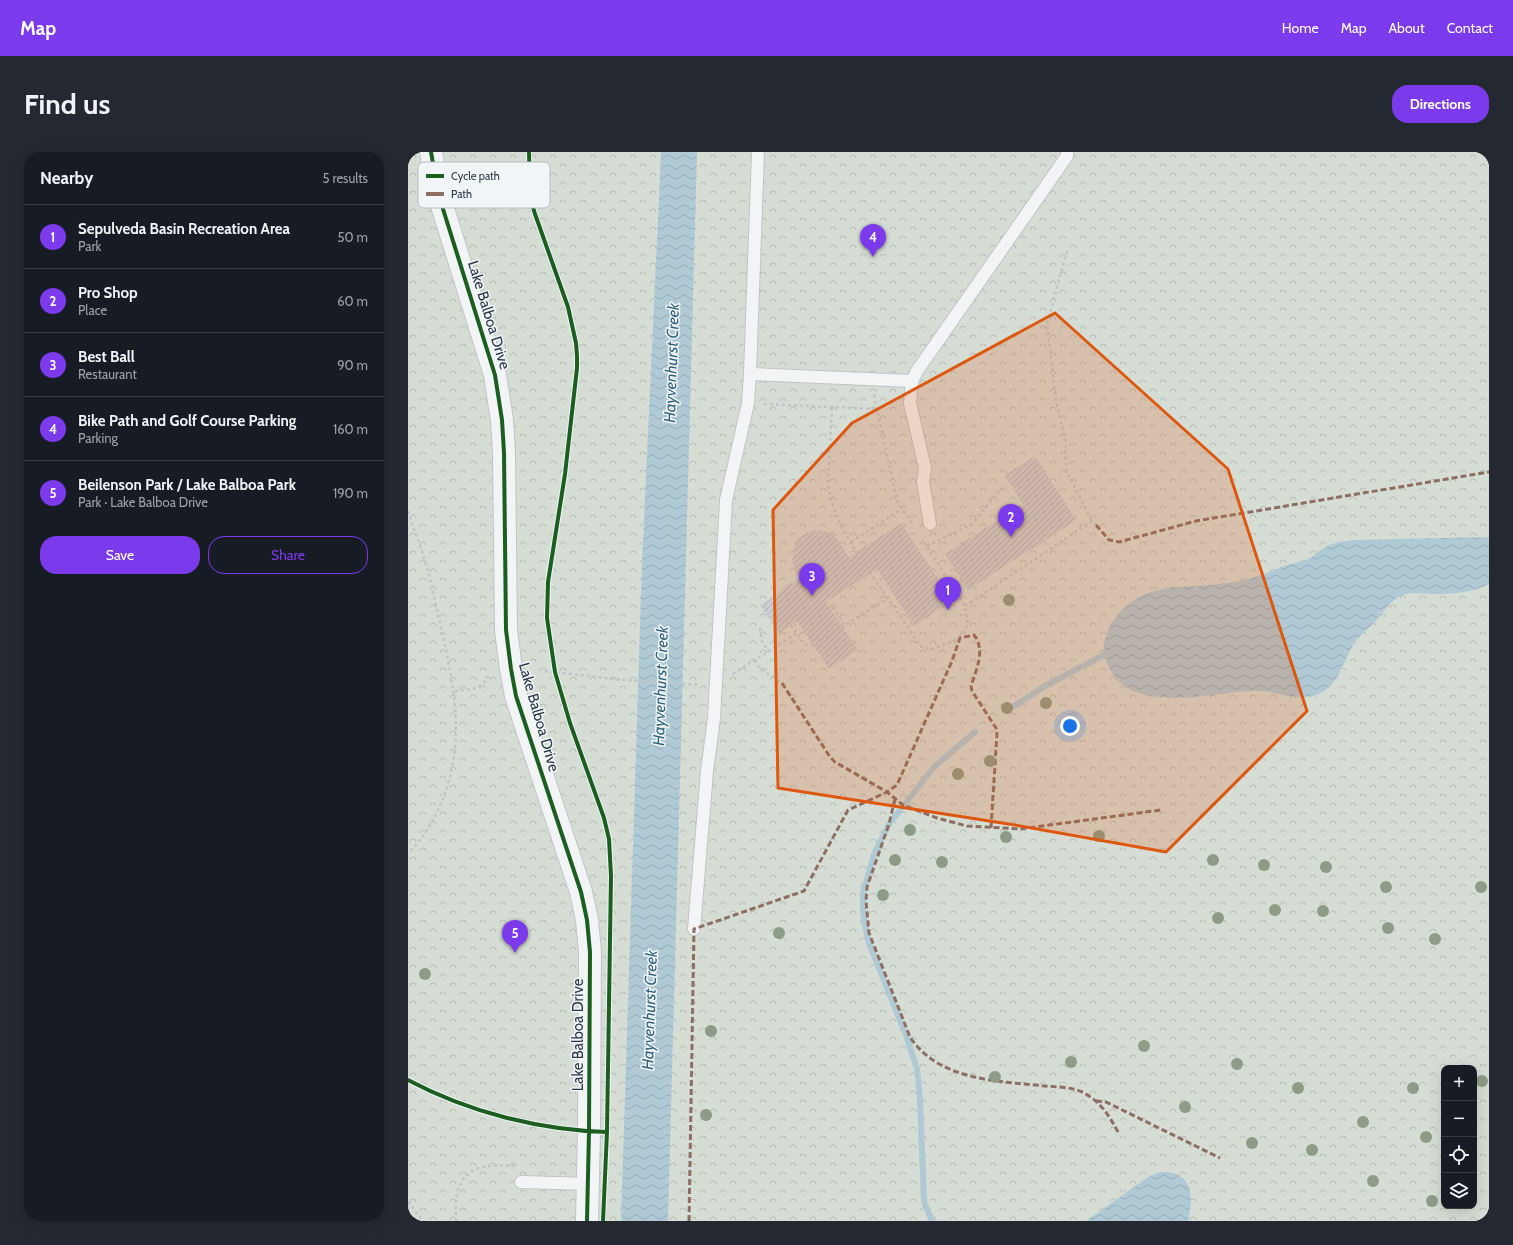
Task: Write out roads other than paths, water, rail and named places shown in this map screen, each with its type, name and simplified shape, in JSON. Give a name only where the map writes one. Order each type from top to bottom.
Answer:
[{"type":"street","name":"Lake Balboa Drive","points":[[431,152],[433,162]]},
{"type":"street","name":"Lake Balboa Drive","points":[[443,208],[495,375],[502,420],[504,453],[506,630],[510,670],[516,696],[581,892],[587,920],[590,952],[587,1221]]},
{"type":"lane","points":[[694,929],[707,771],[714,718],[726,500],[748,403],[758,152]]},
{"type":"lane","points":[[930,524],[924,482],[925,468],[910,403],[912,381],[917,371],[1066,156],[1067,152]]},
{"type":"lane","points":[[750,374],[912,381]]},
{"type":"lane","points":[[521,1182],[588,1184]]},
{"type":"water","name":"Hayvenhurst Creek","points":[[661,152],[697,152],[668,1221],[621,1221],[642,564]]},
{"type":"water","points":[[1489,538],[1489,584],[1473,590],[1462,592],[1445,594],[1414,593],[1402,595],[1397,598],[1355,642],[1339,674],[1328,688],[1313,696],[1296,697],[1260,691],[1195,697],[1172,698],[1150,696],[1131,690],[1115,677],[1105,658],[1104,644],[1108,630],[1120,612],[1134,600],[1153,591],[1174,587],[1225,583],[1249,579],[1287,565],[1300,562],[1312,557],[1331,544],[1338,542],[1353,540]]},
{"type":"water","points":[[1160,1172],[1180,1176],[1188,1186],[1191,1200],[1188,1221],[1086,1221],[1148,1177]]},
{"type":"waterway","points":[[1008,710],[1045,686],[1104,655]]},
{"type":"waterway","points":[[932,1221],[924,1202],[920,1097],[917,1069],[906,1035],[868,941],[863,912],[863,893],[874,854],[889,824],[934,767],[975,732]]},
{"type":"place","name":"Bike Path and Golf Course Parking","points":[[873,257]]},
{"type":"place","name":"Pro Shop","points":[[1011,537]]},
{"type":"place","name":"Best Ball","points":[[812,596]]},
{"type":"place","name":"Sepulveda Basin Recreation Area","points":[[948,610]]},
{"type":"place","name":"Beilenson Park / Lake Balboa Park","points":[[515,953]]}]
